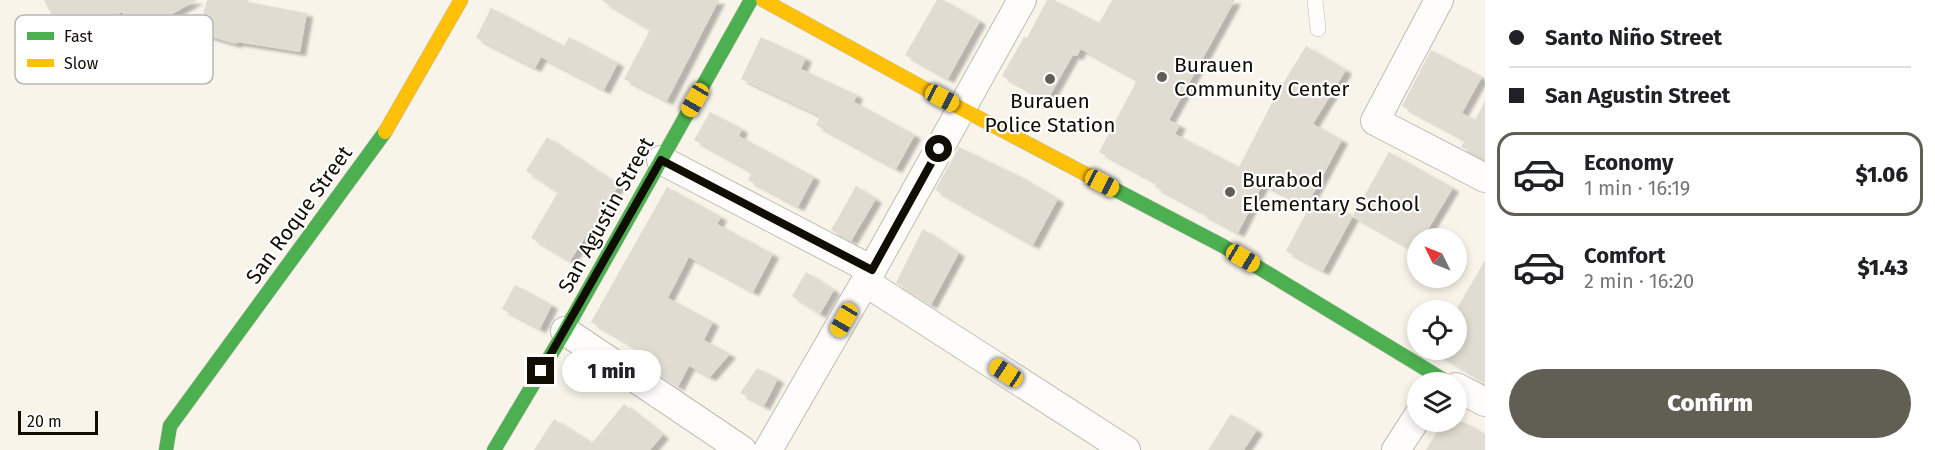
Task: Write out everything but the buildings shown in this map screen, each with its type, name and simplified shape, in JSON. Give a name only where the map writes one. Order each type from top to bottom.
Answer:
[{"type":"street","name":"San Roque Street","points":[[166,450],[170,426],[388,128],[461,0]]},
{"type":"street","name":"San Agustin Street","points":[[494,450],[565,331],[751,0]]},
{"type":"street","points":[[763,0],[962,109],[1223,246],[1428,372]]},
{"type":"street","points":[[768,450],[869,276],[1022,0]]},
{"type":"street","points":[[1439,0],[1375,121],[1485,178]]},
{"type":"street","points":[[661,160],[869,276],[1126,450]]},
{"type":"street","points":[[565,331],[742,450]]},
{"type":"street","points":[[1467,393],[1485,402]]},
{"type":"street","points":[[1396,450],[1408,432]]},
{"type":"lane","points":[[1315,0],[1318,29]]},
{"type":"traffic: fast","points":[[494,450],[565,331],[751,0]]},
{"type":"traffic: fast","points":[[166,450],[170,426],[385,132]]},
{"type":"traffic: fast","points":[[1112,188],[1223,246],[1431,372]]},
{"type":"traffic: slow","points":[[385,132],[461,0]]},
{"type":"traffic: slow","points":[[763,0],[1112,188]]},
{"type":"place","name":"Burauen Community Center","points":[[1162,77]]},
{"type":"place","name":"Burauen Police Station","points":[[1050,79]]},
{"type":"place","name":"Burabod Elementary School","points":[[1230,192]]},
{"type":"route","points":[[541,371],[661,160],[872,270],[939,149]]}]
